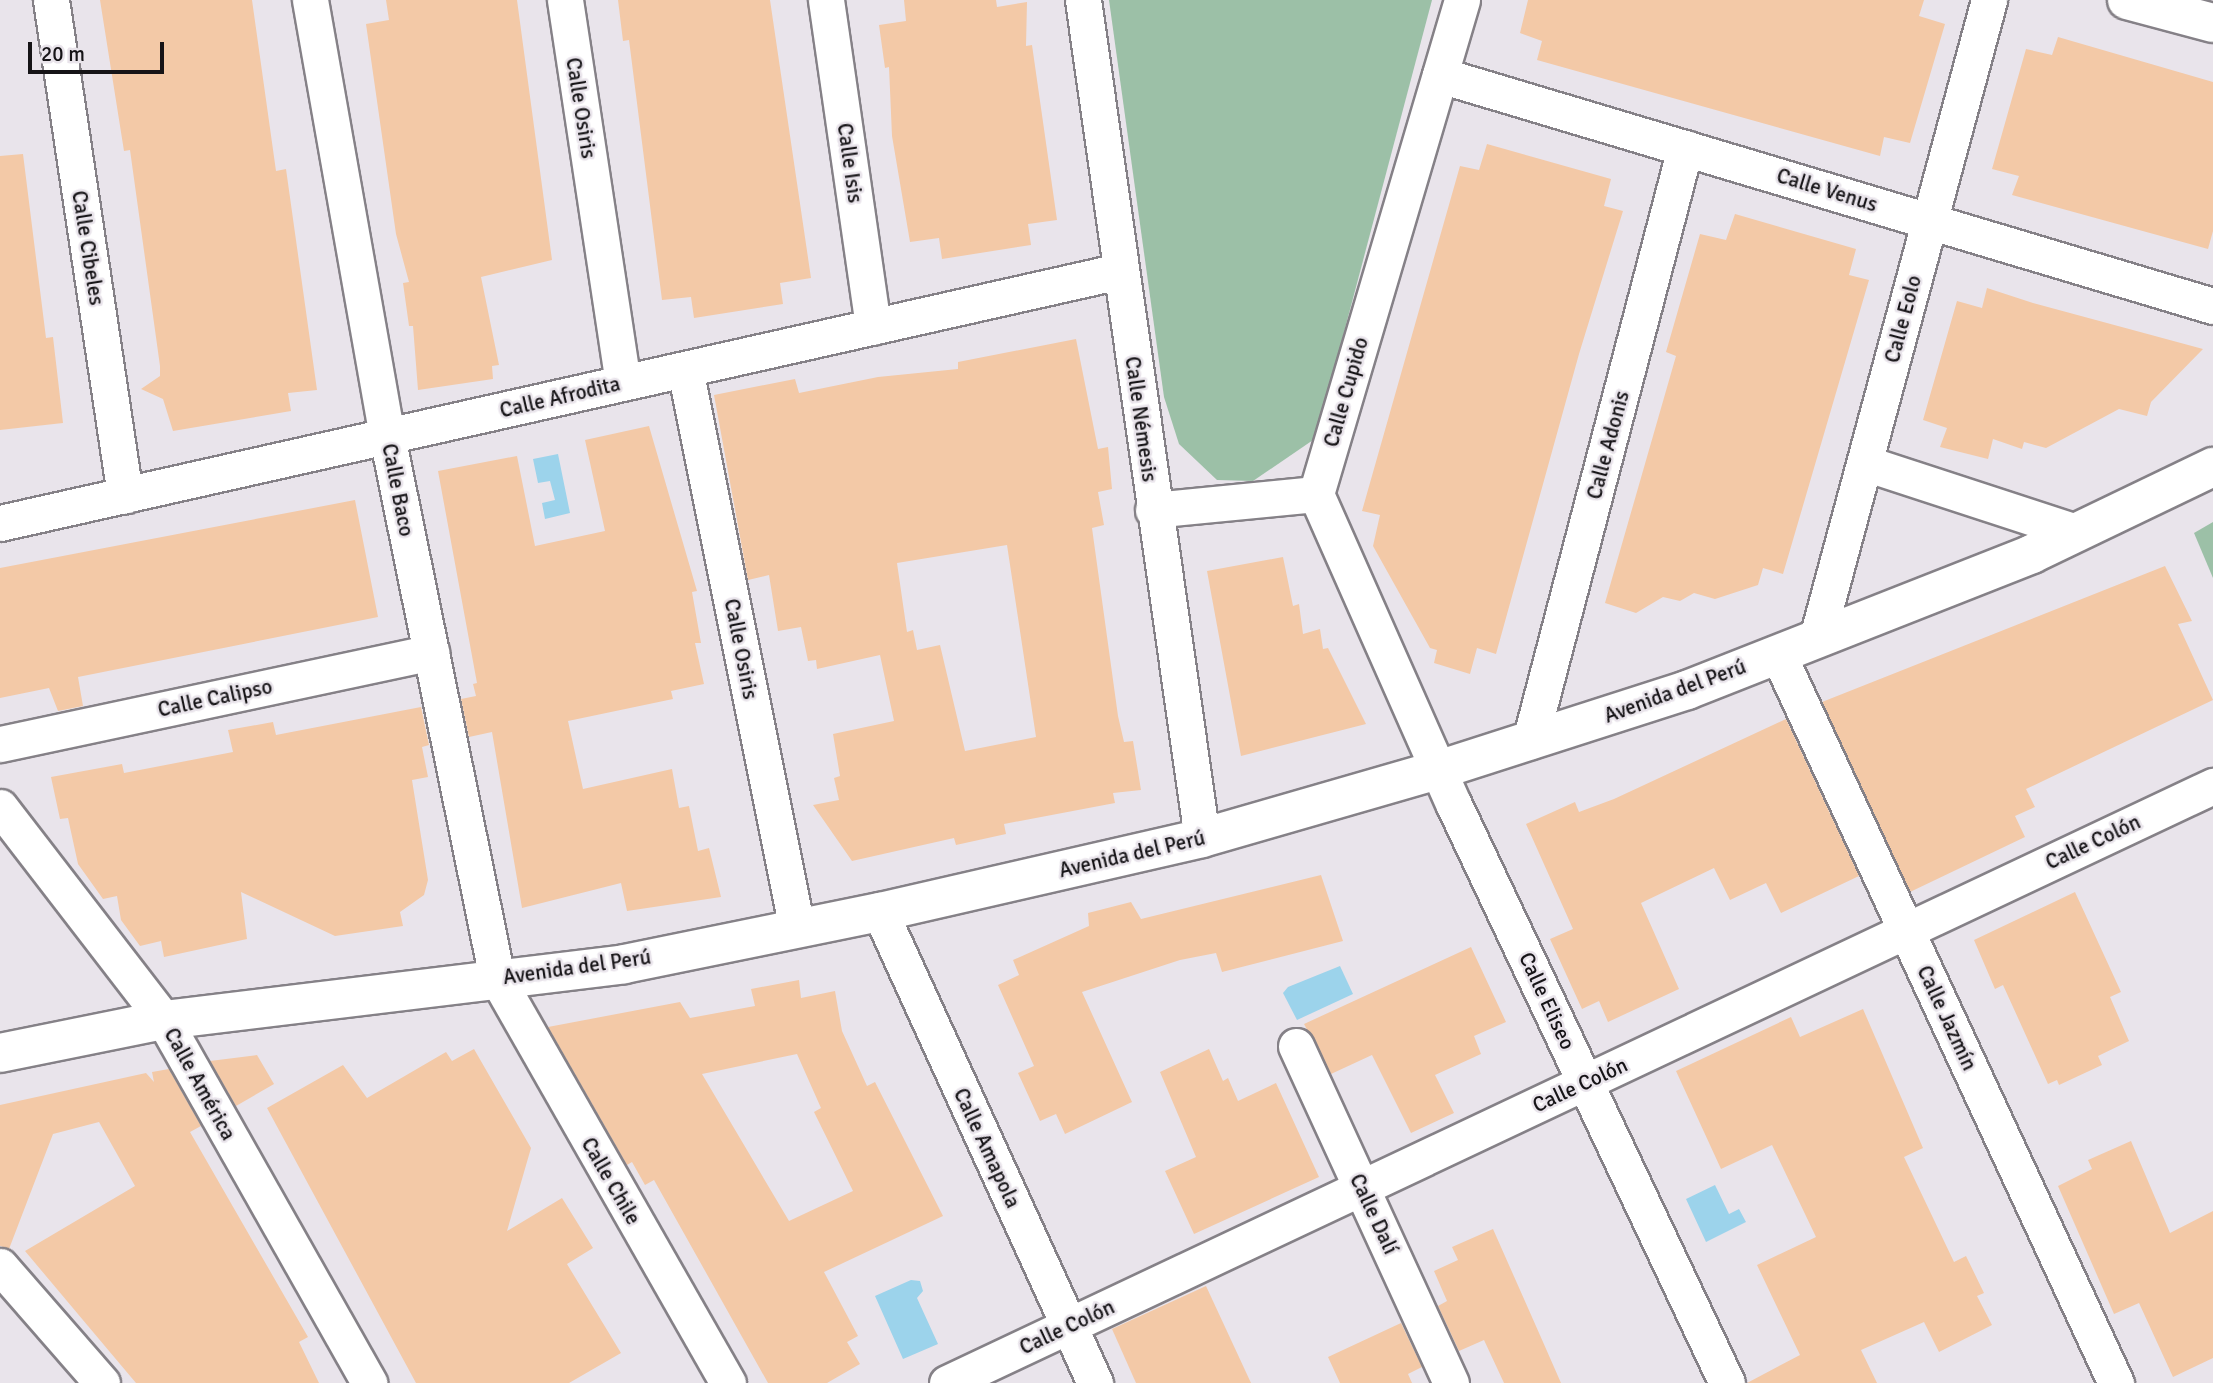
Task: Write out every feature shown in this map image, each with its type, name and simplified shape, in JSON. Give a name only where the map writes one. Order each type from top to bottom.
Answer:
[{"type":"street","name":"Calle Cibeles","points":[[51,0],[125,495]]},
{"type":"street","name":"Calle Baco","points":[[310,0],[387,436],[497,978]]},
{"type":"street","name":"Calle Osiris","points":[[565,0],[623,383]]},
{"type":"street","name":"Calle Isis","points":[[827,0],[873,327]]},
{"type":"street","name":"Calle Némesis","points":[[1083,0],[1153,510],[1202,838]]},
{"type":"street","name":"Calle Cupido","points":[[1316,494],[1462,0]]},
{"type":"street","name":"Calle Eolo","points":[[1817,638],[1989,0]]},
{"type":"street","points":[[2127,0],[2213,23]]},
{"type":"street","name":"Calle Venus","points":[[1440,75],[2213,306]]},
{"type":"street","name":"Calle Adonis","points":[[1530,741],[1685,148]]},
{"type":"street","name":"Calle Afrodita","points":[[0,523],[1121,271]]},
{"type":"street","name":"Calle Osiris","points":[[685,369],[797,929]]},
{"type":"street","points":[[1865,463],[2076,532]]},
{"type":"street","name":"Avenida del Perú","points":[[0,1053],[164,1020],[624,964],[880,912],[1202,838],[1438,770],[1687,690],[2076,532],[2213,467]]},
{"type":"street","points":[[1153,510],[1316,494],[1438,770]]},
{"type":"street","name":"Calle Calipso","points":[[0,744],[431,652]]},
{"type":"street","name":"Calle Jazmín","points":[[1778,654],[2116,1383]]},
{"type":"street","name":"Calle Eliseo","points":[[1438,770],[1727,1383]]},
{"type":"street","name":"Calle Colón","points":[[947,1383],[2213,786]]},
{"type":"street","name":"Calle América","points":[[0,807],[164,1020],[369,1383]]},
{"type":"street","name":"Calle Amapola","points":[[880,912],[1095,1383]]},
{"type":"street","name":"Calle Chile","points":[[497,978],[728,1383]]},
{"type":"street","name":"Calle Dalí","points":[[1296,1046],[1451,1383]]},
{"type":"street","points":[[0,1266],[87,1379]]},
{"type":"green space","points":[[1109,0],[1432,0],[1316,438],[1253,481],[1217,480],[1179,444],[1164,397]]},
{"type":"green space","points":[[2213,522],[2213,578],[2194,533]]},
{"type":"water","points":[[558,454],[570,513],[545,519],[542,503],[555,500],[550,481],[538,483],[533,459]]},
{"type":"water","points":[[1340,966],[1353,994],[1297,1020],[1283,993],[1288,987]]},
{"type":"water","points":[[1715,1185],[1729,1214],[1739,1209],[1746,1222],[1706,1242],[1686,1199]]},
{"type":"water","points":[[911,1280],[920,1281],[923,1291],[917,1298],[938,1344],[903,1359],[875,1296]]},
{"type":"building","points":[[100,0],[252,0],[276,171],[286,169],[317,390],[288,393],[291,411],[173,431],[163,399],[141,389],[160,376],[160,366],[130,150],[124,151]]},
{"type":"building","points":[[386,0],[517,0],[552,260],[481,277],[499,365],[492,366],[493,379],[418,390],[413,326],[409,326],[403,283],[409,282],[396,234],[366,24],[389,20]]},
{"type":"building","points":[[618,0],[770,0],[811,278],[780,283],[783,304],[694,318],[691,297],[662,300],[629,40],[623,41]]},
{"type":"building","points":[[904,0],[996,0],[997,7],[1027,2],[1026,46],[1032,45],[1057,220],[1028,224],[1031,245],[942,259],[939,238],[910,242],[892,136],[889,67],[885,68],[879,25],[906,21]]},
{"type":"building","points":[[1528,0],[1924,0],[1919,16],[1945,24],[1910,143],[1884,137],[1880,156],[1537,60],[1542,41],[1520,33]]},
{"type":"building","points":[[2058,37],[2213,82],[2213,231],[2208,249],[2012,195],[2019,176],[1992,169],[2026,49],[2052,55]]},
{"type":"building","points":[[1487,144],[1611,179],[1604,206],[1623,211],[1579,354],[1496,654],[1477,648],[1470,674],[1434,663],[1437,650],[1430,648],[1373,546],[1380,515],[1362,511],[1460,166],[1479,170]]},
{"type":"building","points":[[23,154],[46,338],[53,337],[63,423],[0,430],[0,156]]},
{"type":"building","points":[[1735,214],[1856,249],[1849,275],[1869,280],[1783,574],[1763,568],[1758,585],[1715,599],[1694,593],[1680,601],[1663,597],[1636,613],[1605,603],[1676,356],[1666,352],[1700,234],[1726,240]]},
{"type":"building","points":[[1987,288],[2203,349],[2151,402],[2147,416],[2119,409],[2046,448],[2024,442],[2022,449],[1993,439],[1988,459],[1940,447],[1947,428],[1923,420],[1957,301],[1982,308]]},
{"type":"building","points":[[1076,339],[1098,449],[1108,447],[1112,489],[1098,492],[1104,525],[1092,528],[1118,716],[1124,742],[1133,741],[1141,790],[1113,793],[1115,803],[1004,824],[1006,834],[956,845],[954,838],[852,861],[813,805],[839,800],[834,778],[840,776],[833,734],[894,721],[880,655],[817,669],[816,660],[808,661],[801,627],[778,631],[769,575],[748,580],[714,395],[795,379],[799,393],[878,377],[958,369],[958,362]],"holes":[[[1007,545],[1036,737],[965,751],[940,645],[917,650],[913,630],[907,632],[897,563]]]},
{"type":"building","points":[[649,426],[697,591],[692,592],[701,643],[695,643],[704,684],[671,691],[673,699],[568,721],[583,789],[672,769],[679,808],[689,806],[698,851],[709,848],[721,897],[627,911],[621,883],[522,908],[492,732],[469,737],[461,699],[476,696],[473,684],[477,683],[438,471],[517,456],[535,546],[605,531],[585,440]]},
{"type":"building","points":[[355,500],[378,617],[78,677],[83,706],[58,711],[49,688],[0,698],[0,568]]},
{"type":"building","points":[[1283,557],[1293,606],[1299,604],[1303,634],[1320,629],[1323,649],[1328,648],[1366,724],[1241,756],[1207,571]]},
{"type":"building","points":[[2165,566],[2192,621],[2178,624],[2213,700],[2026,789],[2035,807],[2015,816],[2025,837],[1910,892],[1822,702]]},
{"type":"building","points":[[421,707],[429,745],[422,747],[428,777],[412,780],[428,880],[424,895],[400,912],[403,926],[335,936],[241,892],[247,939],[164,957],[161,941],[140,946],[121,920],[117,896],[103,899],[78,864],[68,818],[60,819],[51,777],[122,764],[124,773],[233,752],[228,730],[273,722],[276,735]]},
{"type":"building","points":[[1786,719],[1859,876],[1781,913],[1766,883],[1730,900],[1714,868],[1641,903],[1679,989],[1608,1022],[1599,1001],[1582,1009],[1550,939],[1573,929],[1526,824],[1575,802],[1579,812],[1614,799]]},
{"type":"building","points":[[1321,875],[1343,941],[1222,972],[1216,953],[1180,960],[1082,992],[1132,1102],[1065,1134],[1056,1114],[1040,1121],[1018,1073],[1034,1066],[998,985],[1019,975],[1013,960],[1089,926],[1088,913],[1131,902],[1141,919]]},
{"type":"building","points":[[2075,892],[2121,992],[2110,997],[2129,1041],[2098,1056],[2102,1065],[2059,1085],[2057,1080],[2048,1084],[2003,985],[1995,989],[1974,940]]},
{"type":"building","points":[[1471,947],[1506,1022],[1474,1036],[1481,1054],[1435,1075],[1454,1113],[1411,1133],[1372,1055],[1331,1074],[1304,1024]]},
{"type":"building","points":[[799,980],[801,998],[835,991],[842,1031],[867,1086],[875,1082],[943,1216],[824,1272],[858,1336],[847,1342],[860,1364],[827,1383],[768,1383],[654,1180],[645,1185],[632,1162],[627,1165],[548,1027],[680,1002],[690,1018],[755,1006],[751,989]],"holes":[[[797,1054],[821,1108],[814,1112],[853,1191],[789,1221],[702,1074]]]},
{"type":"building","points":[[1863,1009],[1923,1148],[1904,1157],[1954,1262],[1966,1256],[1984,1293],[1977,1296],[1992,1325],[1939,1352],[1924,1322],[1861,1350],[1877,1383],[1747,1383],[1800,1355],[1757,1265],[1816,1237],[1772,1145],[1721,1169],[1676,1071],[1791,1017],[1800,1037]]},
{"type":"building","points":[[474,1049],[531,1148],[507,1231],[562,1198],[593,1248],[567,1264],[621,1353],[569,1383],[416,1383],[267,1108],[343,1065],[367,1098],[446,1052],[452,1061]]},
{"type":"building","points":[[1209,1049],[1223,1081],[1228,1078],[1238,1101],[1276,1083],[1319,1177],[1194,1234],[1165,1171],[1196,1157],[1160,1072]]},
{"type":"building","points":[[257,1055],[274,1084],[236,1106],[210,1061]]},
{"type":"building","points":[[169,1069],[201,1126],[190,1132],[308,1337],[299,1342],[319,1383],[136,1383],[25,1251],[135,1186],[99,1122],[53,1134],[9,1249],[0,1246],[0,1105],[146,1073],[154,1082],[152,1072]]},
{"type":"building","points":[[2131,1141],[2170,1233],[2213,1211],[2213,1358],[2173,1377],[2139,1303],[2114,1314],[2058,1186],[2092,1169],[2088,1160]]},
{"type":"building","points":[[1493,1229],[1561,1383],[1504,1383],[1484,1340],[1459,1351],[1438,1306],[1447,1301],[1434,1271],[1458,1260],[1452,1247]]},
{"type":"building","points":[[1206,1286],[1251,1383],[1136,1383],[1112,1329]]},
{"type":"building","points":[[1401,1323],[1422,1367],[1408,1374],[1412,1383],[1340,1383],[1328,1357]]}]
